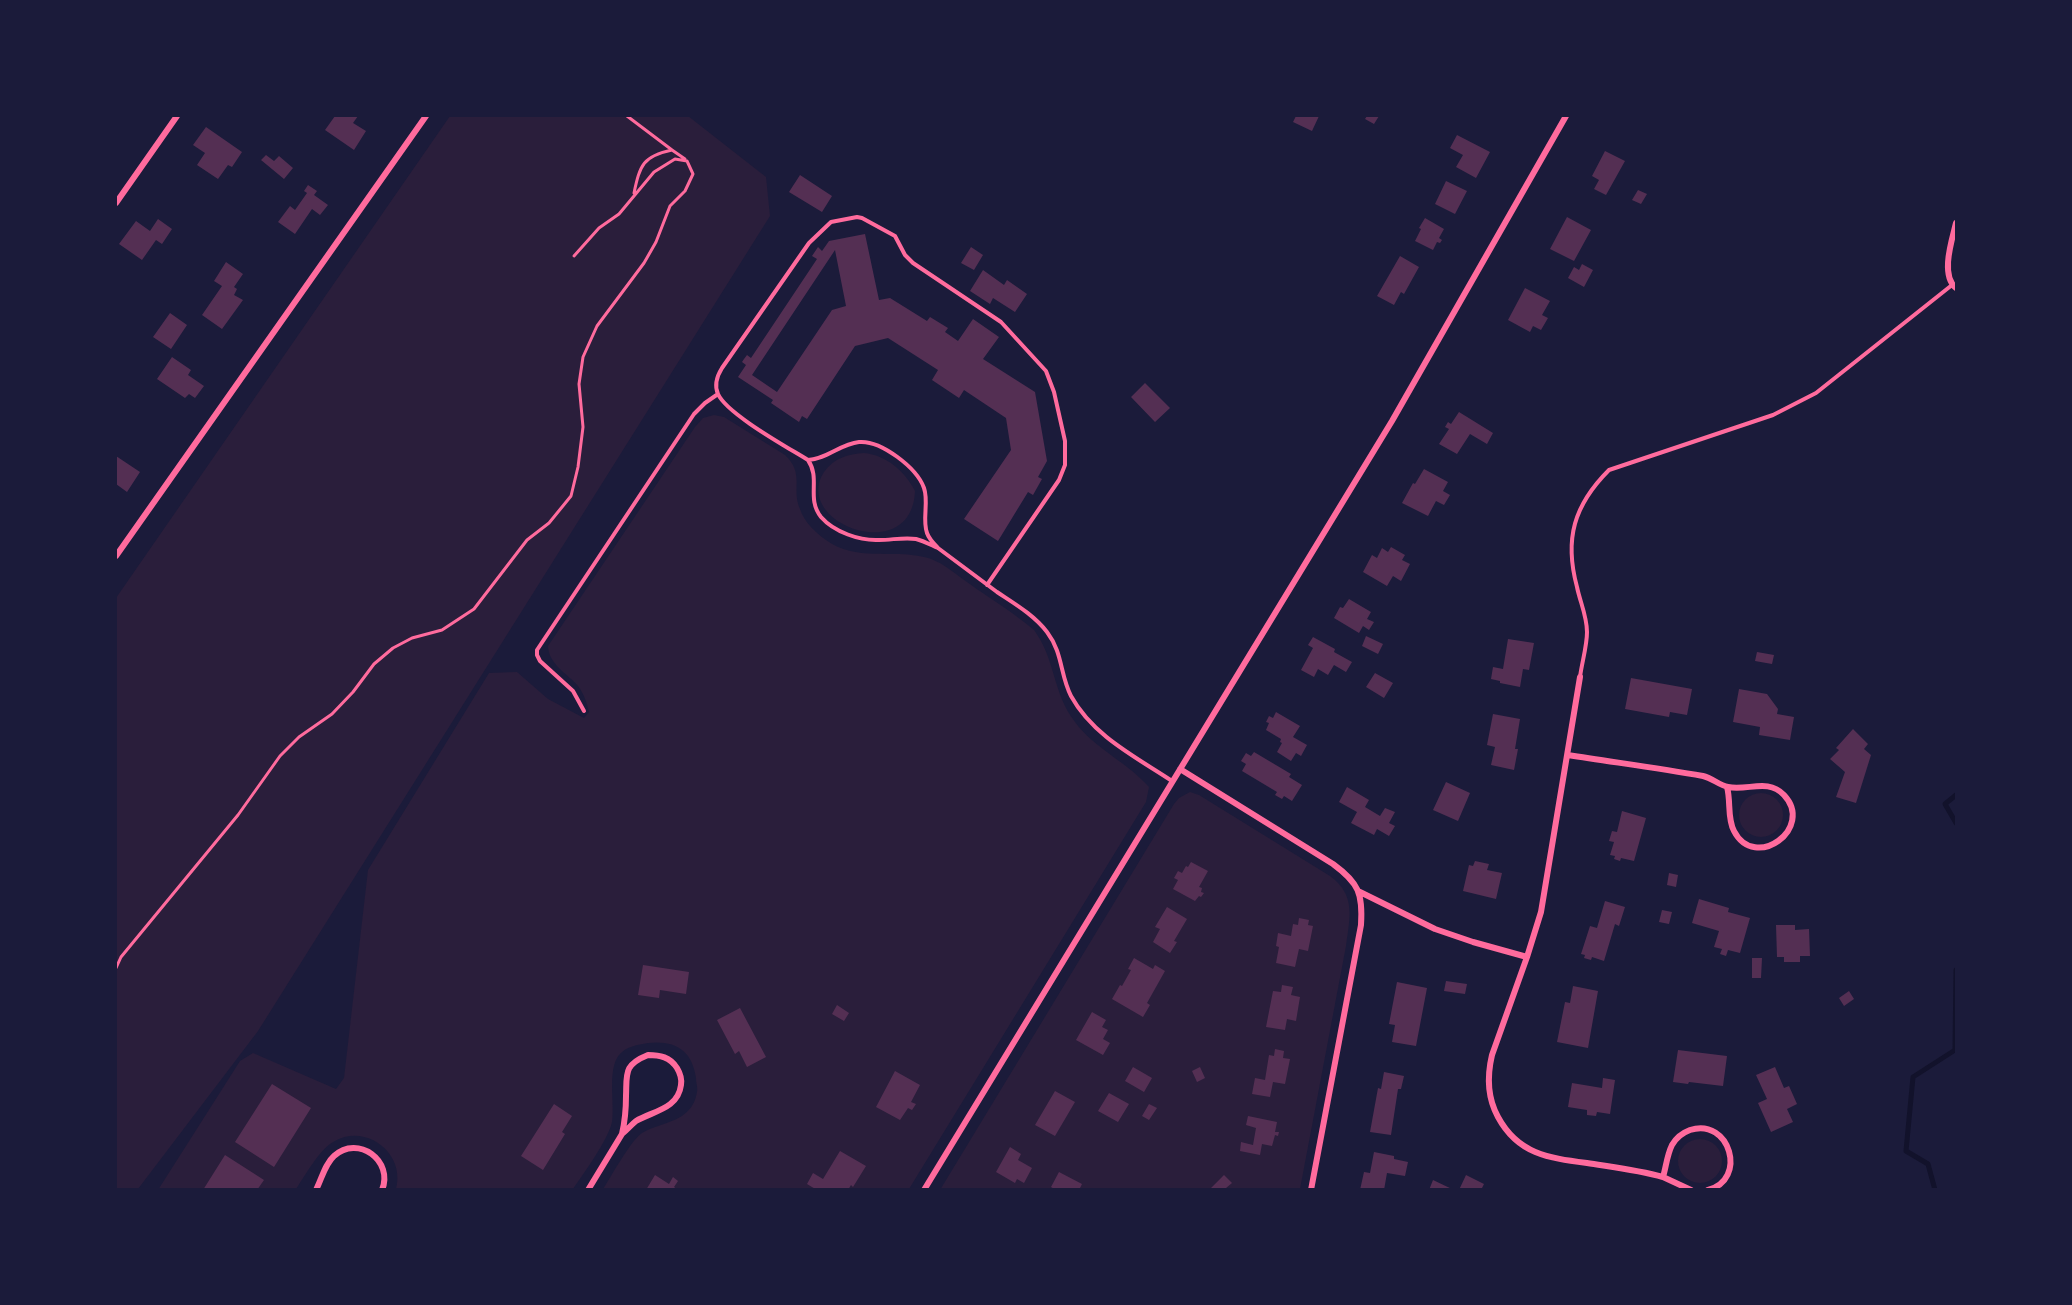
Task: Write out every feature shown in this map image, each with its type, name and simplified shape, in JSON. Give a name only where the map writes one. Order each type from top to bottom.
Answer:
[{"type":"street","points":[[116,203],[177,116]]},
{"type":"street","points":[[116,556],[426,116]]},
{"type":"street","points":[[924,1190],[1414,383],[1566,116]]},
{"type":"street","points":[[1954,286],[1947,263],[1956,223]]},
{"type":"street","points":[[1580,677],[1541,912],[1488,1071],[1491,1099],[1501,1124],[1518,1143],[1540,1155],[1642,1172],[1663,1177],[1691,1190]]},
{"type":"street","points":[[1568,755],[1705,777],[1727,787],[1772,787],[1783,794],[1790,806],[1792,819],[1784,837],[1774,845],[1760,848],[1741,840],[1736,835],[1730,821],[1730,798],[1727,787]]},
{"type":"street","points":[[1180,770],[1333,864],[1349,877],[1360,892],[1361,925],[1311,1190]]},
{"type":"street","points":[[1360,892],[1435,929],[1527,957]]},
{"type":"street","points":[[588,1190],[622,1134],[635,1122],[672,1105],[677,1098],[681,1089],[679,1071],[667,1058],[648,1055],[632,1065],[627,1073],[622,1134]]},
{"type":"street","points":[[1663,1177],[1672,1145],[1678,1137],[1686,1132],[1704,1129],[1722,1138],[1731,1155],[1727,1175],[1721,1183],[1708,1190]]},
{"type":"street","points":[[316,1190],[333,1157],[349,1148],[358,1148],[375,1155],[382,1164],[385,1174],[382,1190]]},
{"type":"lane","points":[[938,548],[915,539],[861,539],[836,528],[823,519],[816,509],[813,498],[815,474],[808,460],[731,410],[718,394],[717,378],[722,368],[809,243],[828,224],[857,217],[891,232],[898,240],[905,255],[913,263],[1006,327],[1041,363],[1050,380],[1065,441],[1066,457],[1063,473],[987,585]]},
{"type":"lane","points":[[1580,677],[1587,632],[1572,569],[1571,548],[1573,530],[1581,507],[1593,486],[1609,470],[1737,425],[1773,415],[1816,393],[1954,286]]},
{"type":"lane","points":[[584,711],[573,692],[540,661],[537,650],[694,414],[718,394]]},
{"type":"lane","points":[[808,460],[817,460],[841,447],[860,442],[874,443],[887,449],[912,471],[921,482],[926,497],[927,535],[938,548],[1029,614],[1046,631],[1060,657],[1071,697],[1093,726],[1111,741],[1173,782]]},
{"type":"path","points":[[116,968],[121,957],[238,815],[280,756],[299,738],[332,714],[374,664],[393,648],[412,638],[442,630],[474,609],[527,540],[549,523],[571,496],[578,467],[583,427],[579,384],[583,357],[597,326],[644,263],[656,242],[670,206],[686,191],[693,174],[687,161],[627,116]]},
{"type":"path","points":[[634,195],[644,161],[655,154],[672,150]]},
{"type":"path","points":[[574,256],[599,228],[619,214],[654,172],[675,159],[687,161]]},
{"type":"shaded area","points":[[450,116],[688,116],[766,177],[770,216],[258,1031],[138,1189],[116,1190],[116,598]]},
{"type":"shaded area","points":[[714,415],[724,417],[785,455],[795,468],[798,501],[802,514],[811,527],[826,540],[849,551],[912,555],[936,561],[1034,630],[1046,653],[1062,699],[1075,722],[1092,740],[1149,787],[1146,802],[909,1189],[603,1189],[637,1137],[650,1129],[675,1120],[689,1110],[694,1102],[697,1089],[691,1060],[674,1045],[658,1042],[632,1046],[619,1055],[615,1061],[612,1087],[613,1115],[610,1129],[573,1189],[396,1189],[395,1164],[389,1153],[380,1144],[358,1136],[345,1137],[328,1146],[296,1189],[158,1190],[240,1061],[253,1053],[336,1089],[344,1078],[368,870],[489,673],[517,672],[548,699],[584,718],[589,712],[580,689],[555,664],[548,646],[695,427],[703,418]]},
{"type":"shaded area","points":[[864,453],[880,457],[894,465],[915,491],[909,514],[895,528],[876,532],[856,529],[838,521],[824,507],[818,491],[824,472],[832,463],[842,458]]},
{"type":"shaded area","points":[[1190,792],[1199,795],[1330,876],[1338,883],[1348,899],[1350,916],[1346,946],[1300,1189],[940,1190],[1174,804]]},
{"type":"shaded area","points":[[1761,793],[1776,800],[1783,815],[1776,830],[1761,837],[1746,830],[1739,815],[1746,800]]},
{"type":"shaded area","points":[[1700,1139],[1709,1140],[1716,1145],[1721,1152],[1721,1170],[1716,1177],[1709,1182],[1700,1183],[1691,1182],[1684,1177],[1679,1170],[1678,1161],[1679,1152],[1684,1145],[1691,1140]]},
{"type":"building","points":[[335,116],[358,116],[353,123],[366,131],[354,150],[325,130]]},
{"type":"building","points":[[1296,116],[1319,116],[1312,131],[1293,122]]},
{"type":"building","points":[[1367,116],[1379,116],[1374,124],[1365,119]]},
{"type":"building","points":[[206,127],[242,152],[232,167],[228,165],[218,179],[197,165],[205,153],[193,145]]},
{"type":"building","points":[[1457,135],[1490,152],[1476,178],[1456,167],[1463,155],[1450,148]]},
{"type":"building","points":[[1605,151],[1625,161],[1606,195],[1594,189],[1599,180],[1592,176]]},
{"type":"building","points":[[266,155],[274,161],[279,156],[293,168],[284,179],[261,160]]},
{"type":"building","points":[[800,175],[832,196],[822,212],[789,192]]},
{"type":"building","points":[[1446,181],[1467,191],[1455,214],[1435,204]]},
{"type":"building","points":[[308,185],[317,191],[314,195],[328,205],[320,215],[312,209],[295,234],[278,222],[290,206],[295,210],[307,193],[304,191]]},
{"type":"building","points":[[1638,190],[1647,194],[1641,204],[1632,200]]},
{"type":"building","points":[[1567,217],[1591,230],[1574,261],[1550,249]]},
{"type":"building","points":[[1425,218],[1444,229],[1439,238],[1442,240],[1440,243],[1437,242],[1433,250],[1415,241]]},
{"type":"building","points":[[158,219],[172,229],[162,244],[156,240],[142,260],[119,244],[136,221],[150,231]]},
{"type":"building","points":[[865,234],[879,300],[890,298],[927,321],[930,317],[948,328],[945,332],[958,341],[973,319],[999,337],[983,359],[1035,392],[1047,461],[1038,477],[1042,479],[1033,495],[1028,492],[998,541],[964,519],[1011,450],[1006,418],[964,390],[959,398],[932,380],[938,370],[888,338],[855,346],[807,419],[802,416],[799,422],[771,403],[773,400],[738,377],[746,365],[742,362],[744,359],[747,355],[751,358],[817,259],[812,256],[818,247],[822,251],[829,241]],"holes":[[[835,250],[846,306],[832,310],[777,392],[752,375]]]},
{"type":"building","points":[[971,247],[983,255],[974,270],[961,263]]},
{"type":"building","points":[[1400,256],[1419,267],[1404,294],[1401,292],[1394,305],[1377,296]]},
{"type":"building","points":[[226,262],[243,274],[234,287],[237,289],[234,295],[243,300],[222,329],[202,315],[222,286],[214,281]]},
{"type":"building","points":[[1582,264],[1593,270],[1584,287],[1568,278],[1574,267],[1579,270]]},
{"type":"building","points":[[983,270],[1004,285],[1007,280],[1027,294],[1015,312],[993,298],[990,304],[970,291]]},
{"type":"building","points":[[1525,288],[1550,301],[1542,315],[1548,318],[1541,330],[1533,326],[1530,332],[1508,320]]},
{"type":"building","points":[[170,313],[187,325],[171,349],[153,337]]},
{"type":"building","points":[[172,357],[191,370],[188,375],[204,386],[195,398],[189,394],[185,398],[157,379]]},
{"type":"building","points":[[1145,383],[1170,408],[1155,422],[1131,397]]},
{"type":"building","points":[[1459,412],[1493,433],[1487,444],[1470,434],[1457,454],[1439,444],[1449,429],[1445,427],[1448,422],[1451,424]]},
{"type":"building","points":[[116,456],[140,472],[127,492],[116,484]]},
{"type":"building","points":[[1424,469],[1448,482],[1443,491],[1450,495],[1444,505],[1436,501],[1428,516],[1402,503]]},
{"type":"building","points":[[1391,547],[1405,555],[1402,560],[1410,564],[1401,581],[1393,576],[1387,586],[1363,572],[1372,555],[1377,558],[1382,548],[1388,552]]},
{"type":"building","points":[[1349,599],[1371,612],[1367,619],[1374,622],[1369,630],[1363,626],[1359,633],[1334,618],[1340,607],[1343,608]]},
{"type":"building","points":[[1366,636],[1383,644],[1378,654],[1362,646]]},
{"type":"building","points":[[1313,637],[1352,662],[1346,672],[1334,665],[1328,675],[1318,669],[1314,677],[1301,670],[1313,648],[1308,645]]},
{"type":"building","points":[[1508,639],[1534,643],[1529,670],[1523,669],[1520,687],[1491,679],[1493,667],[1503,669]]},
{"type":"building","points":[[1757,652],[1774,655],[1772,664],[1755,661]]},
{"type":"building","points":[[1375,673],[1393,683],[1384,698],[1366,687]]},
{"type":"building","points":[[1631,678],[1692,689],[1687,715],[1670,712],[1669,717],[1625,709]]},
{"type":"building","points":[[1739,689],[1767,694],[1778,709],[1777,714],[1794,717],[1790,740],[1759,735],[1760,727],[1733,722]]},
{"type":"building","points":[[1276,712],[1300,726],[1293,737],[1307,745],[1301,756],[1296,753],[1291,761],[1277,752],[1282,743],[1281,739],[1266,730],[1269,716],[1273,718]]},
{"type":"building","points":[[1493,714],[1520,719],[1514,770],[1491,765],[1495,747],[1487,745]]},
{"type":"building","points":[[1853,729],[1868,744],[1864,749],[1871,755],[1856,803],[1836,797],[1845,772],[1830,759],[1839,750],[1836,748]]},
{"type":"building","points":[[1254,752],[1291,774],[1289,777],[1302,785],[1292,801],[1284,796],[1282,799],[1275,795],[1277,792],[1242,771],[1246,764],[1241,761],[1246,753],[1251,756]]},
{"type":"building","points":[[1446,782],[1470,793],[1458,821],[1433,810]]},
{"type":"building","points":[[1347,787],[1369,800],[1365,807],[1380,816],[1385,808],[1395,812],[1389,823],[1395,826],[1389,836],[1377,829],[1374,835],[1351,823],[1357,812],[1339,802]]},
{"type":"building","points":[[1622,811],[1646,818],[1634,861],[1621,858],[1620,861],[1610,855],[1614,842],[1609,841],[1612,831],[1617,832]]},
{"type":"building","points":[[1475,861],[1489,864],[1487,870],[1502,873],[1496,899],[1463,891],[1469,865],[1473,866]]},
{"type":"building","points":[[1191,862],[1208,871],[1199,887],[1204,893],[1195,901],[1173,889],[1178,880],[1174,878],[1178,871],[1182,873]]},
{"type":"building","points":[[1669,873],[1678,875],[1676,887],[1667,885]]},
{"type":"building","points":[[1699,899],[1729,908],[1728,912],[1750,918],[1740,953],[1728,950],[1726,956],[1720,954],[1722,949],[1714,947],[1719,931],[1692,923]]},
{"type":"building","points":[[1605,901],[1625,907],[1619,926],[1615,924],[1604,961],[1592,957],[1591,960],[1584,958],[1585,955],[1581,954],[1590,926],[1597,928]]},
{"type":"building","points":[[1167,907],[1187,919],[1170,953],[1153,942],[1160,929],[1155,927]]},
{"type":"building","points":[[1662,910],[1672,912],[1669,924],[1659,922]]},
{"type":"building","points":[[1299,918],[1309,920],[1308,925],[1313,926],[1308,951],[1299,949],[1295,967],[1276,963],[1279,947],[1276,946],[1278,933],[1291,936],[1293,924],[1298,925]]},
{"type":"building","points":[[1776,925],[1795,925],[1795,930],[1809,929],[1810,956],[1800,956],[1800,962],[1784,962],[1784,957],[1777,957]]},
{"type":"building","points":[[1134,958],[1153,969],[1155,965],[1165,971],[1147,1003],[1150,1005],[1143,1017],[1112,999],[1131,970],[1128,969]]},
{"type":"building","points":[[1752,958],[1762,958],[1761,978],[1752,978]]},
{"type":"building","points":[[643,965],[689,972],[686,994],[660,990],[659,998],[638,995]]},
{"type":"building","points":[[1446,981],[1467,984],[1465,994],[1444,991]]},
{"type":"building","points":[[1397,982],[1427,988],[1416,1046],[1392,1042],[1395,1025],[1389,1024]]},
{"type":"building","points":[[1282,985],[1293,987],[1291,995],[1300,997],[1296,1021],[1287,1019],[1285,1030],[1266,1027],[1273,991],[1281,992]]},
{"type":"building","points":[[1573,986],[1598,991],[1588,1048],[1557,1042],[1565,1002],[1570,1003]]},
{"type":"building","points":[[1849,991],[1854,999],[1844,1006],[1839,998]]},
{"type":"building","points":[[837,1005],[849,1013],[844,1021],[832,1014]]},
{"type":"building","points":[[740,1008],[766,1057],[747,1067],[739,1051],[735,1054],[717,1020]]},
{"type":"building","points":[[1092,1012],[1106,1020],[1102,1027],[1108,1030],[1103,1039],[1110,1043],[1103,1055],[1076,1040]]},
{"type":"building","points":[[1275,1049],[1284,1051],[1283,1058],[1290,1059],[1285,1084],[1273,1082],[1270,1097],[1252,1094],[1255,1078],[1265,1080],[1269,1055],[1274,1056]]},
{"type":"building","points":[[1678,1050],[1727,1056],[1723,1086],[1673,1082]]},
{"type":"building","points":[[1133,1067],[1152,1078],[1144,1092],[1125,1081]]},
{"type":"building","points":[[1200,1067],[1205,1078],[1197,1082],[1192,1071]]},
{"type":"building","points":[[1775,1067],[1784,1088],[1789,1086],[1797,1104],[1787,1109],[1793,1122],[1771,1132],[1758,1103],[1767,1099],[1756,1075]]},
{"type":"building","points":[[895,1071],[920,1085],[911,1102],[916,1104],[912,1110],[908,1108],[900,1120],[876,1107]]},
{"type":"building","points":[[1384,1072],[1404,1076],[1401,1089],[1398,1089],[1391,1135],[1370,1132],[1378,1088],[1381,1089]]},
{"type":"building","points":[[1603,1078],[1615,1080],[1610,1114],[1597,1112],[1596,1116],[1587,1115],[1587,1110],[1568,1107],[1572,1083],[1602,1088]]},
{"type":"building","points":[[272,1084],[311,1108],[274,1167],[235,1142]]},
{"type":"building","points":[[1055,1091],[1075,1102],[1055,1136],[1035,1125]]},
{"type":"building","points":[[1109,1093],[1129,1104],[1118,1122],[1098,1111]]},
{"type":"building","points":[[554,1104],[572,1116],[562,1132],[565,1134],[543,1170],[521,1156]]},
{"type":"building","points":[[1149,1104],[1157,1108],[1149,1120],[1142,1116]]},
{"type":"building","points":[[1248,1116],[1277,1122],[1275,1132],[1279,1132],[1278,1136],[1275,1135],[1272,1146],[1262,1144],[1260,1155],[1240,1151],[1241,1142],[1253,1145],[1256,1128],[1246,1125]]},
{"type":"building","points":[[1010,1147],[1021,1154],[1018,1160],[1032,1168],[1024,1183],[1017,1179],[1015,1183],[996,1172]]},
{"type":"building","points":[[840,1151],[866,1166],[853,1187],[851,1185],[848,1190],[817,1190],[807,1184],[813,1173],[823,1179]]},
{"type":"building","points":[[1374,1152],[1394,1156],[1394,1159],[1408,1162],[1405,1176],[1387,1173],[1384,1190],[1360,1190],[1364,1172],[1370,1173]]},
{"type":"building","points":[[225,1155],[264,1180],[257,1190],[203,1190]]},
{"type":"building","points":[[1059,1172],[1082,1184],[1079,1190],[1056,1190],[1051,1187]]},
{"type":"building","points":[[655,1175],[669,1184],[673,1177],[678,1181],[674,1187],[678,1190],[646,1190]]},
{"type":"building","points":[[1224,1175],[1232,1183],[1226,1188],[1228,1190],[1209,1190]]},
{"type":"building","points":[[1466,1175],[1484,1184],[1481,1190],[1459,1190]]},
{"type":"building","points":[[1433,1180],[1454,1190],[1429,1190]]},
{"type":"waterway","points":[[1956,795],[1945,804],[1956,823]]},
{"type":"waterway","points":[[1935,1190],[1928,1164],[1906,1151],[1913,1077],[1955,1050],[1956,970]]}]
